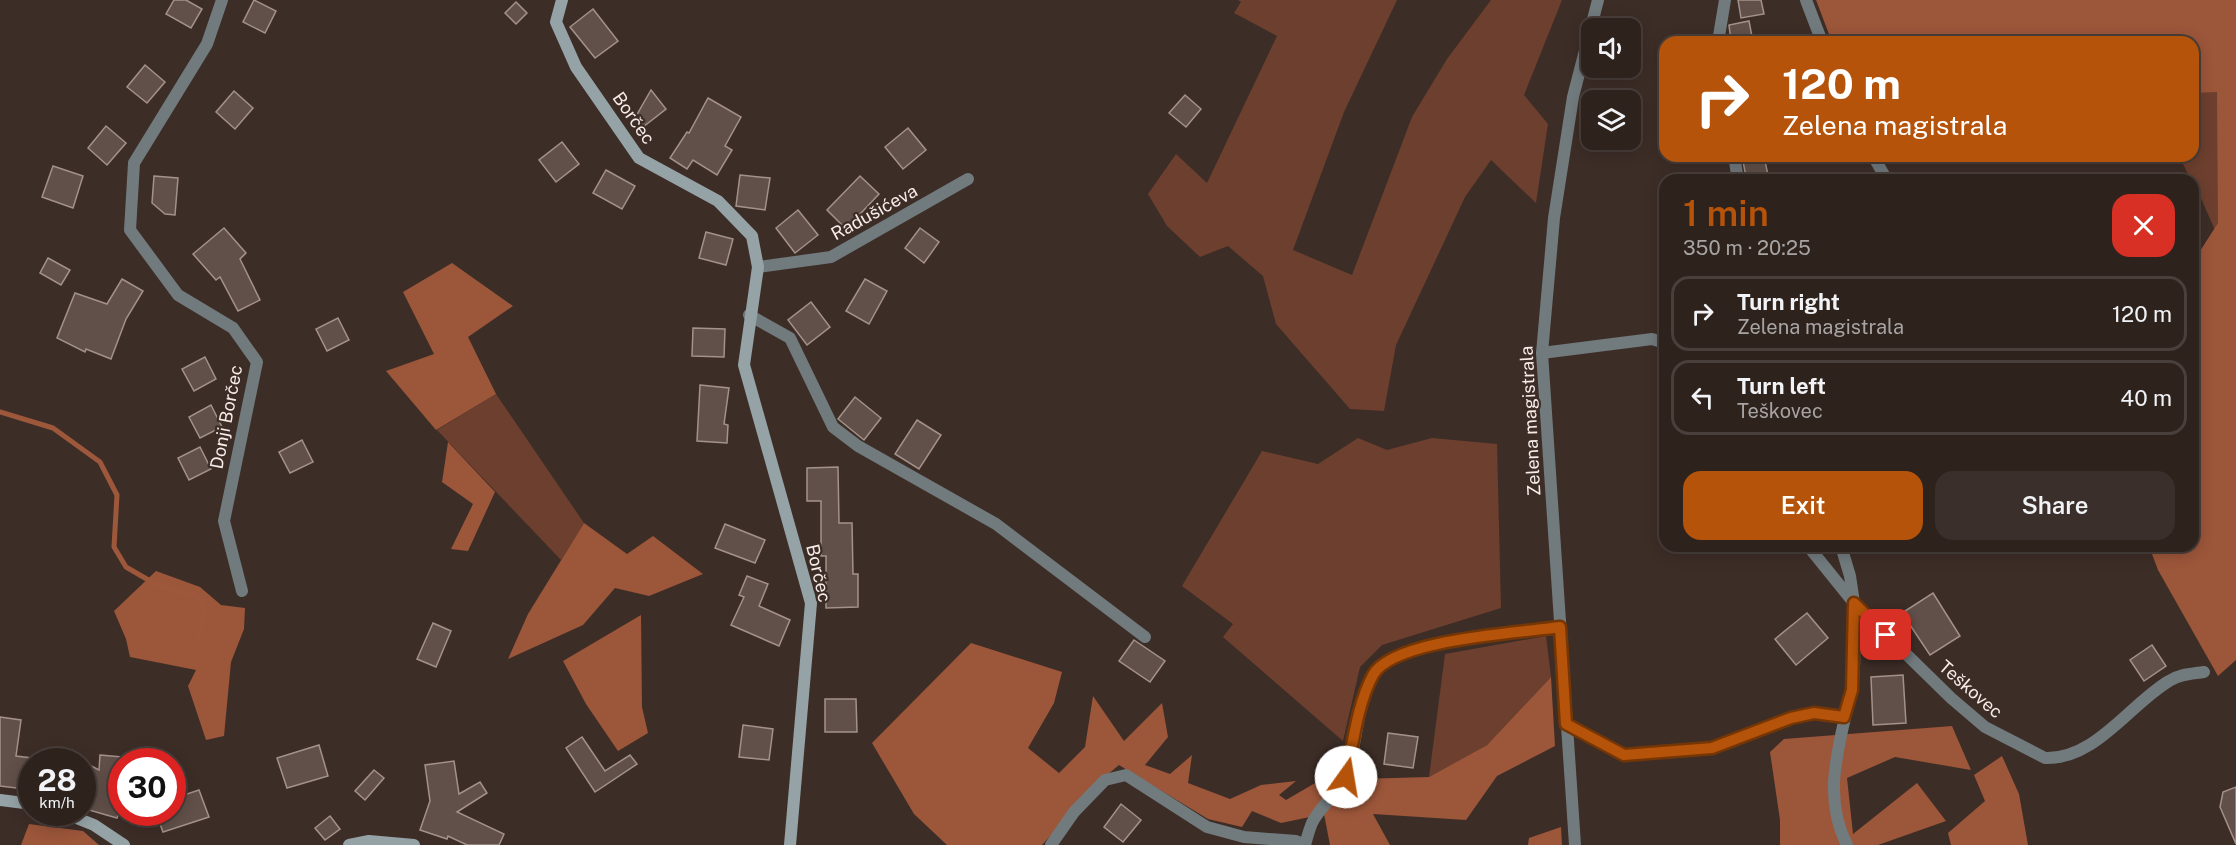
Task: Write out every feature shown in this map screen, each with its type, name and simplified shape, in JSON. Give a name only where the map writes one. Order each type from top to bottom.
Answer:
[{"type":"street","name":"Donji Borčec","points":[[222,0],[207,44],[134,163],[130,230],[178,296],[233,328],[257,362],[224,521],[242,591]]},
{"type":"street","name":"Borčec","points":[[562,0],[556,22],[576,67],[639,158],[718,201],[752,236],[758,267],[749,315],[744,365],[811,603],[790,845]]},
{"type":"street","name":"Zelena magistrala","points":[[1575,845],[1542,353],[1554,218],[1573,97],[1598,0]]},
{"type":"street","points":[[1720,36],[1725,0]]},
{"type":"street","points":[[1806,0],[1820,36]]},
{"type":"street","name":"Radušićeva","points":[[758,267],[831,257],[968,179]]},
{"type":"street","points":[[749,315],[790,338],[833,427],[858,446],[996,524],[1145,637]]},
{"type":"street","points":[[1542,353],[1652,339],[1659,341]]},
{"type":"street","points":[[1813,552],[1854,603]]},
{"type":"street","points":[[1843,552],[1850,576],[1854,603],[1852,690],[1844,717],[1833,776],[1837,826],[1847,845]]},
{"type":"street","name":"Teškovec","points":[[1854,603],[1951,698],[1985,727],[2045,758],[2056,758],[2093,743],[2169,681],[2186,674],[2204,672]]},
{"type":"street","points":[[1051,845],[1074,812],[1105,780],[1126,775],[1207,827],[1244,837],[1296,841],[1305,845],[1312,822],[1346,777],[1364,700],[1374,675],[1384,662],[1405,652],[1446,642],[1560,627]]},
{"type":"street","points":[[1566,724],[1624,755],[1712,748],[1791,718],[1814,713],[1844,717]]},
{"type":"street","points":[[0,800],[18,802]]},
{"type":"street","points":[[96,826],[124,845]]},
{"type":"street","points":[[349,845],[369,841],[414,845]]},
{"type":"shaded area","points":[[1238,0],[1397,0],[1344,112],[1293,250],[1352,275],[1412,117],[1447,59],[1491,0],[1562,0],[1524,95],[1548,124],[1536,203],[1491,160],[1465,197],[1396,345],[1384,411],[1350,409],[1276,324],[1263,276],[1228,246],[1200,257],[1167,226],[1148,194],[1176,154],[1207,183],[1277,36],[1234,13],[1241,2]]},
{"type":"shaded area","points":[[1816,0],[2236,0],[2236,660],[2218,676],[2158,570],[2151,552],[2199,552],[2199,253],[2218,223],[2217,92],[2199,93],[2199,36],[1830,36]]},
{"type":"shaded area","points":[[2236,0],[2236,278],[2199,194],[2199,174],[2188,174],[2182,162],[2199,162],[2199,36]]},
{"type":"shaded area","points":[[452,263],[513,306],[468,337],[496,394],[436,430],[386,371],[434,354],[403,292]]},
{"type":"shaded area","points":[[496,394],[584,523],[561,560],[437,430]]},
{"type":"shaded area","points":[[1358,438],[1387,450],[1432,438],[1497,444],[1501,608],[1382,645],[1360,667],[1343,741],[1223,637],[1233,624],[1182,586],[1262,451],[1318,464]]},
{"type":"shaded area","points":[[448,442],[495,492],[468,551],[451,549],[473,504],[442,482]]},
{"type":"shaded area","points":[[584,523],[627,554],[653,536],[703,574],[649,596],[615,588],[583,625],[508,659],[528,614]]},
{"type":"shaded area","points":[[156,571],[200,587],[221,605],[245,608],[244,629],[231,662],[224,736],[206,740],[188,686],[196,670],[130,657],[126,639],[114,611]]},
{"type":"shaded area","points":[[641,615],[642,707],[648,733],[618,751],[586,704],[563,661]]},
{"type":"shaded area","points":[[1546,636],[1551,677],[1487,745],[1429,777],[1445,654]]},
{"type":"shaded area","points":[[971,643],[1062,672],[1054,703],[1028,748],[1059,773],[1085,747],[1093,696],[1124,741],[1162,703],[1168,737],[1145,765],[1170,774],[1192,755],[1188,783],[1230,799],[1261,785],[1296,781],[1279,795],[1286,800],[1329,775],[1359,779],[1429,777],[1487,745],[1551,677],[1555,746],[1497,776],[1466,820],[1373,814],[1390,845],[1330,845],[1324,814],[1281,823],[1252,811],[1242,827],[1208,819],[1119,765],[1101,780],[1042,845],[947,845],[914,814],[872,743]]},
{"type":"shaded area","points":[[1952,726],[1971,770],[1895,757],[1847,778],[1853,834],[1917,783],[1946,821],[1878,845],[1780,845],[1780,820],[1770,752],[1784,739]]},
{"type":"shaded area","points":[[2002,756],[2019,794],[2028,845],[1951,845],[1948,833],[1985,801],[1974,775]]},
{"type":"shaded area","points":[[28,826],[44,826],[83,831],[99,845],[21,845]]},
{"type":"shaded area","points":[[1561,827],[1562,845],[1528,845],[1529,838]]},
{"type":"building","points":[[174,0],[186,0],[202,9],[191,28],[166,14]]},
{"type":"building","points":[[254,0],[276,11],[265,33],[243,22]]},
{"type":"building","points":[[1738,0],[1761,0],[1764,14],[1741,18]]},
{"type":"building","points":[[516,2],[527,13],[516,24],[505,13]]},
{"type":"building","points":[[593,9],[618,41],[595,58],[570,27]]},
{"type":"building","points":[[1749,21],[1752,36],[1730,36],[1729,25]]},
{"type":"building","points":[[145,65],[165,82],[147,103],[127,87]]},
{"type":"building","points":[[651,90],[666,109],[643,127],[635,118]]},
{"type":"building","points":[[234,91],[253,108],[235,129],[216,112]]},
{"type":"building","points":[[1185,95],[1201,109],[1186,127],[1169,113]]},
{"type":"building","points":[[708,98],[741,117],[725,146],[732,150],[717,175],[693,160],[687,169],[670,158],[687,132],[689,133]]},
{"type":"building","points":[[106,126],[126,143],[107,165],[88,148]]},
{"type":"building","points":[[908,128],[926,150],[903,169],[885,147]]},
{"type":"building","points":[[562,142],[579,164],[556,182],[539,160]]},
{"type":"building","points":[[1743,162],[1765,162],[1768,174],[1745,174]]},
{"type":"building","points":[[53,166],[83,176],[73,208],[42,197]]},
{"type":"building","points":[[606,170],[635,186],[622,209],[593,193]]},
{"type":"building","points":[[740,175],[770,178],[765,210],[736,206]]},
{"type":"building","points":[[154,176],[178,178],[175,215],[165,214],[152,203]]},
{"type":"building","points":[[860,176],[879,194],[846,229],[827,210]]},
{"type":"building","points":[[798,210],[818,235],[795,253],[776,228]]},
{"type":"building","points":[[224,228],[246,253],[240,259],[260,300],[238,311],[220,277],[216,280],[193,254]]},
{"type":"building","points":[[920,228],[939,242],[924,263],[905,248]]},
{"type":"building","points":[[706,232],[733,239],[726,265],[699,258]]},
{"type":"building","points":[[48,258],[70,270],[61,285],[40,273]]},
{"type":"building","points":[[122,279],[143,291],[126,319],[111,359],[86,349],[85,352],[57,338],[75,293],[107,304]]},
{"type":"building","points":[[865,279],[887,291],[869,324],[846,311]]},
{"type":"building","points":[[811,302],[830,327],[807,345],[788,320]]},
{"type":"building","points":[[338,318],[349,340],[327,351],[316,329]]},
{"type":"building","points":[[693,328],[725,329],[724,357],[692,356]]},
{"type":"building","points":[[205,357],[216,379],[194,391],[182,369]]},
{"type":"building","points":[[700,385],[729,388],[724,424],[728,425],[727,443],[697,441]]},
{"type":"building","points":[[855,397],[881,418],[864,440],[838,419]]},
{"type":"building","points":[[211,405],[222,427],[200,438],[189,417]]},
{"type":"building","points":[[917,420],[941,435],[919,469],[895,454]]},
{"type":"building","points":[[302,440],[313,462],[290,473],[279,452]]},
{"type":"building","points":[[200,447],[211,469],[189,480],[178,458]]},
{"type":"building","points":[[838,467],[839,523],[852,523],[853,574],[858,574],[858,607],[826,608],[826,556],[821,556],[821,501],[807,501],[807,468]]},
{"type":"building","points":[[725,524],[765,540],[755,563],[715,548]]},
{"type":"building","points":[[747,576],[768,584],[759,606],[790,620],[779,646],[731,625],[744,597],[739,595]]},
{"type":"building","points":[[1933,593],[1960,636],[1930,655],[1902,613]]},
{"type":"building","points":[[1807,613],[1828,638],[1796,665],[1775,639]]},
{"type":"building","points":[[433,623],[451,631],[436,667],[417,659]]},
{"type":"building","points":[[1134,640],[1165,661],[1150,682],[1119,661]]},
{"type":"building","points":[[2152,645],[2166,666],[2144,681],[2130,660]]},
{"type":"building","points":[[1903,675],[1906,723],[1873,725],[1871,677]]},
{"type":"building","points":[[825,699],[856,699],[857,732],[825,732]]},
{"type":"building","points":[[0,717],[21,720],[16,756],[18,756],[18,788],[0,786]]},
{"type":"building","points":[[743,725],[773,729],[769,760],[739,757]]},
{"type":"building","points":[[1388,733],[1418,737],[1413,768],[1384,764]]},
{"type":"building","points":[[582,737],[605,771],[630,755],[637,764],[595,792],[566,748]]},
{"type":"building","points":[[319,745],[328,776],[287,788],[277,758]]},
{"type":"building","points":[[100,755],[108,756],[108,815],[96,812],[96,768],[99,770]]},
{"type":"building","points":[[454,761],[459,794],[480,782],[487,793],[457,812],[504,834],[499,845],[467,845],[448,836],[447,839],[420,830],[430,801],[425,765]]},
{"type":"building","points":[[374,770],[384,778],[365,800],[355,791]]},
{"type":"building","points":[[2236,787],[2236,844],[2220,807],[2223,792]]},
{"type":"building","points":[[199,790],[209,817],[186,824],[186,794]]},
{"type":"building","points":[[1121,804],[1141,820],[1123,842],[1104,827]]},
{"type":"building","points":[[330,816],[340,829],[325,840],[315,828]]},
{"type":"building","points":[[161,826],[181,826],[163,832]]},
{"type":"waterway","points":[[0,412],[53,428],[100,462],[117,495],[114,547],[126,567],[157,585],[194,595],[205,609],[199,636]]},
{"type":"route","points":[[1346,777],[1364,700],[1374,675],[1384,662],[1405,652],[1446,642],[1560,627],[1566,724],[1624,755],[1688,752],[1712,748],[1791,718],[1814,713],[1844,717],[1852,690],[1854,603],[1886,635]]}]
